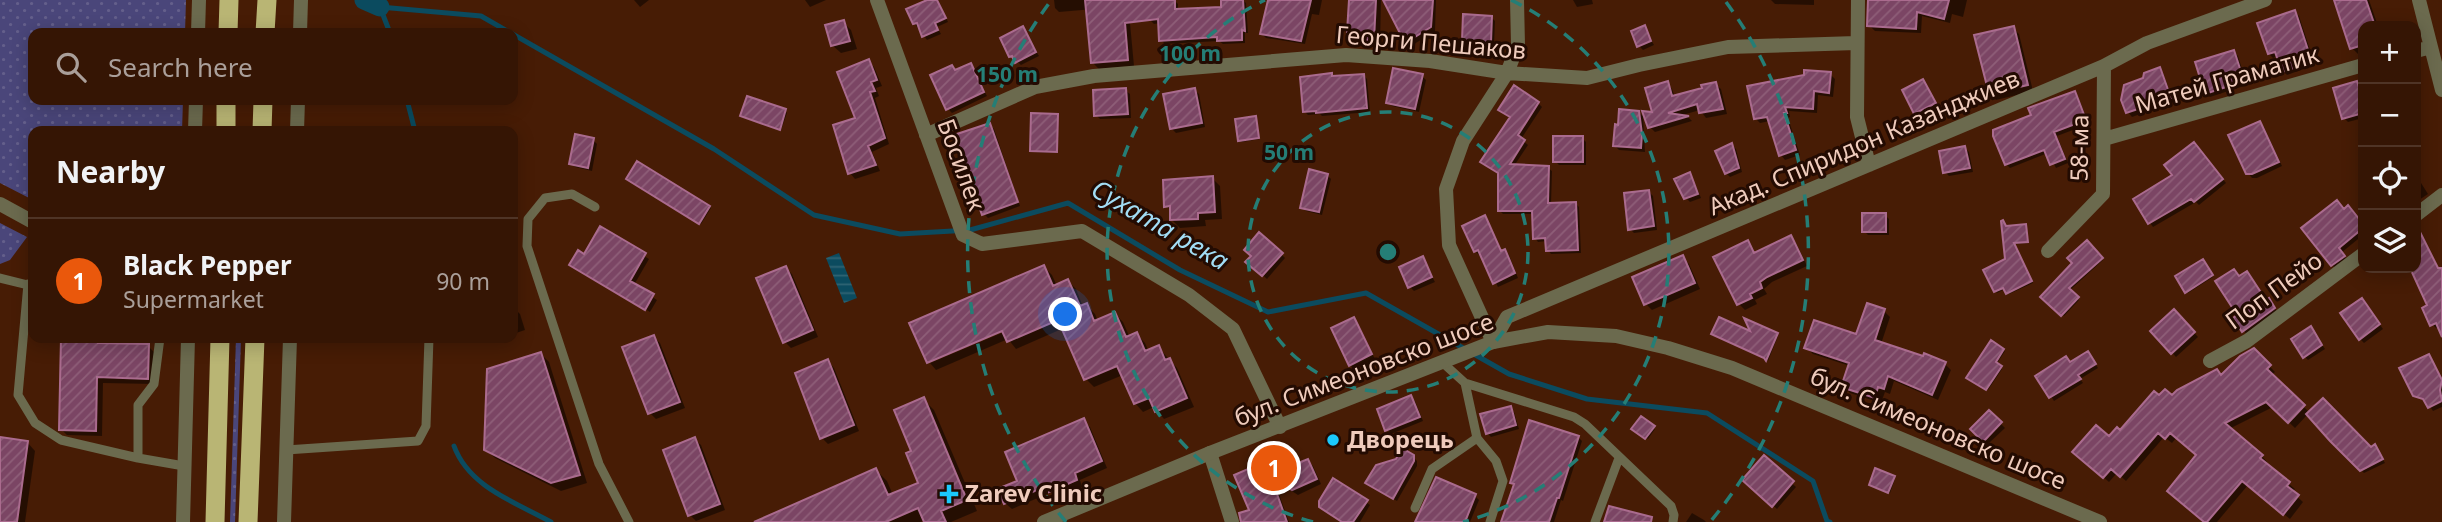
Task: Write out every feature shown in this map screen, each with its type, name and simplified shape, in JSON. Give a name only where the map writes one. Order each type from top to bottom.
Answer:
[{"type":"highway","points":[[228,28],[229,0]]},
{"type":"highway","points":[[265,28],[267,0]]},
{"type":"highway","points":[[226,105],[226,126]]},
{"type":"highway","points":[[262,126],[263,105]]},
{"type":"highway","points":[[215,522],[220,343]]},
{"type":"highway","points":[[248,522],[255,343]]},
{"type":"street","points":[[198,28],[199,0]]},
{"type":"street","points":[[300,28],[301,0]]},
{"type":"street","name":"Босилек","points":[[877,0],[963,235],[982,244],[1082,231],[1189,295],[1234,329],[1280,427]]},
{"type":"street","points":[[1493,342],[1449,245],[1446,190],[1462,141],[1507,74],[1518,45],[1517,0]]},
{"type":"street","points":[[1858,0],[1857,117],[1869,165]]},
{"type":"street","name":"Акад. Спиридон Казанджиев","points":[[1493,342],[1507,317],[2104,66],[2147,43],[2265,0]]},
{"type":"street","points":[[2419,0],[2442,90]]},
{"type":"street","name":"Георги Пешаков","points":[[926,135],[1035,87],[1094,76],[1346,55],[1430,61],[1507,74],[1587,78],[1728,47],[1856,43]]},
{"type":"street","points":[[2421,50],[2431,47]]},
{"type":"street","name":"58-ма","points":[[2048,251],[2102,194],[2104,66]]},
{"type":"street","name":"Матей Граматик","points":[[2104,139],[2358,66]]},
{"type":"street","points":[[195,126],[196,105]]},
{"type":"street","points":[[297,126],[298,105]]},
{"type":"street","points":[[2421,211],[2442,195]]},
{"type":"street","points":[[0,204],[28,219]]},
{"type":"street","name":"Поп Пейо","points":[[2210,361],[2247,341],[2358,258]]},
{"type":"street","name":"бул. Симеоновско шосе","points":[[1044,522],[1210,453],[1493,342],[1548,332],[1616,337],[1668,348],[1732,368],[2100,522]]},
{"type":"street","points":[[183,522],[188,343]]},
{"type":"street","points":[[284,522],[290,343]]},
{"type":"street","points":[[1210,453],[1233,522]]},
{"type":"lane","points":[[595,207],[572,194],[545,198],[528,219],[527,246],[599,464],[629,522]]},
{"type":"lane","points":[[0,278],[28,284]]},
{"type":"lane","points":[[28,310],[18,395],[35,424],[61,440],[184,467]]},
{"type":"lane","points":[[138,458],[138,405],[154,384],[159,343]]},
{"type":"lane","points":[[286,450],[418,441],[426,426],[429,343]]},
{"type":"lane","points":[[1443,363],[1465,383],[1574,417],[1585,424],[1671,506],[1673,522]]},
{"type":"lane","points":[[1465,383],[1477,439],[1496,461],[1503,481],[1490,522]]},
{"type":"lane","points":[[1415,508],[1432,469],[1477,439]]},
{"type":"lane","points":[[1595,522],[1619,458]]},
{"type":"shaded area","points":[[0,0],[186,0],[185,28],[28,28],[28,105],[183,105],[182,126],[28,126],[28,197],[0,183]]},
{"type":"shaded area","points":[[0,223],[27,237],[10,260],[0,264]]},
{"type":"shaded area","points":[[236,343],[241,343],[235,522],[230,522]]},
{"type":"water","points":[[839,253],[857,298],[844,303],[826,258]]},
{"type":"building","points":[[927,0],[937,0],[946,18],[935,23],[938,30],[922,37],[917,23],[913,24],[906,9]]},
{"type":"building","points":[[1085,0],[1175,0],[1175,9],[1221,7],[1221,0],[1243,0],[1245,31],[1242,30],[1242,40],[1217,41],[1217,37],[1159,41],[1158,19],[1125,23],[1128,60],[1091,63]]},
{"type":"building","points":[[1268,0],[1311,0],[1301,41],[1260,34]]},
{"type":"building","points":[[1349,0],[1376,0],[1374,40],[1360,40],[1360,33],[1347,32]]},
{"type":"building","points":[[1383,0],[1433,0],[1431,27],[1405,43]]},
{"type":"building","points":[[1868,0],[1949,0],[1944,19],[1917,12],[1916,29],[1867,26]]},
{"type":"building","points":[[2334,0],[2366,0],[2373,21],[2358,21],[2358,47],[2350,49]]},
{"type":"building","points":[[2295,10],[2312,62],[2282,72],[2275,52],[2268,54],[2257,23]]},
{"type":"building","points":[[1463,14],[1492,16],[1491,42],[1462,41]]},
{"type":"building","points":[[844,20],[850,41],[831,46],[825,25]]},
{"type":"building","points":[[1645,25],[1651,41],[1637,47],[1631,31]]},
{"type":"building","points":[[1023,26],[1036,52],[1015,63],[1000,38]]},
{"type":"building","points":[[2014,26],[2028,85],[1989,94],[1974,35]]},
{"type":"building","points":[[2234,50],[2244,81],[2205,94],[2195,62]]},
{"type":"building","points":[[869,59],[877,80],[871,82],[875,91],[870,92],[885,138],[868,146],[876,165],[848,174],[833,125],[855,118],[837,72]]},
{"type":"building","points":[[971,63],[984,92],[946,110],[930,75],[952,65],[955,70]]},
{"type":"building","points":[[2160,67],[2171,98],[2126,113],[2121,100],[2124,85],[2143,78],[2144,73]]},
{"type":"building","points":[[1393,68],[1423,74],[1415,109],[1386,103]]},
{"type":"building","points":[[1804,70],[1831,72],[1829,93],[1814,91],[1813,109],[1785,107],[1787,113],[1784,113],[1796,150],[1779,156],[1767,117],[1754,119],[1747,86],[1804,75]]},
{"type":"building","points":[[1332,73],[1332,76],[1364,74],[1367,108],[1303,112],[1300,77]]},
{"type":"building","points":[[1923,79],[1936,103],[1914,114],[1902,90]]},
{"type":"building","points":[[1668,81],[1672,96],[1716,82],[1723,109],[1699,113],[1697,104],[1668,113],[1689,116],[1648,128],[1642,111],[1652,112],[1645,88]]},
{"type":"building","points":[[2357,81],[2358,114],[2342,119],[2333,88]]},
{"type":"building","points":[[1514,85],[1539,102],[1518,135],[1525,140],[1510,164],[1549,166],[1548,203],[1576,202],[1578,250],[1546,251],[1545,238],[1533,239],[1532,211],[1498,211],[1498,173],[1480,162],[1510,117],[1498,110]]},
{"type":"building","points":[[1126,88],[1128,114],[1094,116],[1093,90]]},
{"type":"building","points":[[1195,88],[1202,123],[1170,129],[1163,94]]},
{"type":"building","points":[[2075,91],[2086,120],[2054,132],[2065,159],[2050,165],[2044,150],[2005,165],[1993,130],[2031,115],[2028,108]]},
{"type":"building","points":[[747,96],[786,109],[780,130],[740,116]]},
{"type":"building","points":[[1619,109],[1639,111],[1641,148],[1613,146]]},
{"type":"building","points":[[1031,113],[1058,114],[1057,152],[1030,151]]},
{"type":"building","points":[[1256,116],[1259,138],[1238,141],[1235,119]]},
{"type":"building","points":[[2260,121],[2279,162],[2246,174],[2228,135]]},
{"type":"building","points":[[990,123],[1018,202],[982,215],[954,135]]},
{"type":"building","points":[[575,134],[594,138],[588,168],[569,164]]},
{"type":"building","points":[[1553,136],[1583,136],[1583,162],[1553,162]]},
{"type":"building","points":[[2194,142],[2223,179],[2194,202],[2191,199],[2148,224],[2133,199],[2172,175],[2164,165]]},
{"type":"building","points":[[1732,143],[1739,168],[1725,174],[1715,151]]},
{"type":"building","points":[[1965,146],[1970,168],[1943,173],[1939,151]]},
{"type":"building","points":[[637,161],[710,206],[699,224],[626,179]]},
{"type":"building","points":[[1309,169],[1328,174],[1319,212],[1300,208]]},
{"type":"building","points":[[1690,172],[1698,194],[1684,199],[1674,179]]},
{"type":"building","points":[[1213,176],[1215,212],[1198,213],[1198,219],[1170,220],[1170,206],[1164,207],[1163,180]]},
{"type":"building","points":[[1649,190],[1654,226],[1628,230],[1624,193]]},
{"type":"building","points":[[2337,200],[2344,209],[2348,205],[2358,218],[2358,232],[2339,248],[2345,256],[2331,266],[2301,228]]},
{"type":"building","points":[[1862,213],[1886,213],[1886,232],[1862,232]]},
{"type":"building","points":[[1485,215],[1501,251],[1505,249],[1515,273],[1493,284],[1478,250],[1474,252],[1462,226]]},
{"type":"building","points":[[2003,220],[2006,226],[2026,224],[2028,242],[2014,243],[2032,281],[2006,294],[2003,288],[1994,292],[1983,270],[2005,259]]},
{"type":"building","points":[[600,226],[646,253],[630,281],[654,294],[645,310],[569,265],[578,250],[584,254]]},
{"type":"building","points":[[1259,232],[1283,253],[1262,276],[1245,262],[1251,256],[1244,250]]},
{"type":"building","points":[[2421,234],[2438,268],[2442,268],[2442,337],[2436,323],[2430,326],[2422,308],[2427,305],[2412,273],[2421,273]]},
{"type":"building","points":[[1791,235],[1803,260],[1767,277],[1760,282],[1762,288],[1750,294],[1752,298],[1737,305],[1713,257],[1748,240],[1754,253]]},
{"type":"building","points":[[2087,240],[2103,258],[2069,288],[2079,297],[2061,316],[2040,297],[2072,263],[2067,258]]},
{"type":"building","points":[[1683,255],[1695,283],[1644,305],[1632,277]]},
{"type":"building","points":[[1423,256],[1432,277],[1408,288],[1399,267]]},
{"type":"building","points":[[2203,259],[2213,275],[2185,293],[2175,276]]},
{"type":"building","points":[[1044,265],[1053,286],[1068,279],[1080,306],[1087,303],[1094,321],[1115,312],[1126,337],[1137,332],[1145,351],[1159,345],[1165,360],[1170,358],[1187,398],[1155,412],[1149,398],[1134,404],[1117,366],[1084,380],[1058,320],[1007,342],[1002,331],[927,363],[909,323]]},
{"type":"building","points":[[786,266],[813,330],[783,343],[756,278]]},
{"type":"building","points":[[2234,269],[2239,276],[2247,271],[2266,300],[2269,298],[2275,308],[2242,332],[2233,318],[2237,315],[2215,281]]},
{"type":"building","points":[[2362,298],[2380,324],[2359,340],[2340,313]]},
{"type":"building","points":[[1867,303],[1885,309],[1875,340],[1946,362],[1932,395],[1888,376],[1884,389],[1878,387],[1875,398],[1841,387],[1849,363],[1804,348],[1814,320],[1856,334]]},
{"type":"building","points":[[2174,309],[2195,332],[2171,354],[2150,331]]},
{"type":"building","points":[[1354,317],[1372,354],[1349,366],[1331,328]]},
{"type":"building","points":[[1719,317],[1750,331],[1744,318],[1778,333],[1766,361],[1711,334]]},
{"type":"building","points":[[2311,326],[2322,345],[2303,358],[2291,339]]},
{"type":"building","points":[[654,335],[680,402],[648,414],[622,347]]},
{"type":"building","points":[[1991,340],[2004,349],[1996,362],[2002,366],[1986,390],[1966,378]]},
{"type":"building","points":[[61,343],[149,344],[148,379],[97,377],[96,431],[59,430]]},
{"type":"building","points":[[2254,348],[2271,365],[2267,369],[2305,405],[2288,423],[2266,402],[2225,423],[2263,455],[2260,458],[2290,482],[2287,486],[2299,495],[2283,515],[2242,481],[2207,522],[2204,522],[2167,491],[2196,455],[2170,433],[2165,439],[2158,433],[2120,477],[2111,469],[2103,478],[2072,452],[2096,425],[2109,436],[2117,427],[2120,430],[2154,391],[2159,395],[2165,389],[2172,395],[2217,369],[2221,375],[2240,356]]},
{"type":"building","points":[[2088,351],[2096,364],[2078,375],[2081,379],[2049,398],[2035,376],[2066,356],[2070,362]]},
{"type":"building","points":[[541,352],[580,475],[551,483],[484,450],[487,369]]},
{"type":"building","points":[[2429,354],[2442,380],[2442,401],[2428,408],[2423,399],[2413,396],[2399,368]]},
{"type":"building","points":[[828,359],[854,425],[820,439],[795,373]]},
{"type":"building","points":[[1411,395],[1420,417],[1385,431],[1377,409]]},
{"type":"building","points":[[924,397],[967,500],[941,511],[946,522],[924,522],[918,508],[886,522],[754,522],[876,468],[888,495],[918,483],[906,453],[911,451],[894,410]]},
{"type":"building","points":[[2323,398],[2371,447],[2375,444],[2383,459],[2360,471],[2330,441],[2306,414]]},
{"type":"building","points":[[1511,406],[1516,425],[1486,434],[1480,414]]},
{"type":"building","points":[[1989,410],[2002,422],[1983,442],[1970,429]]},
{"type":"building","points":[[1641,416],[1655,426],[1645,439],[1631,429]]},
{"type":"building","points":[[1084,418],[1102,461],[1075,473],[1077,480],[1049,492],[1049,485],[1004,504],[997,489],[1017,481],[1005,452]]},
{"type":"building","points":[[1529,420],[1579,436],[1549,522],[1501,522],[1514,484],[1510,483]]},
{"type":"building","points":[[0,437],[28,441],[17,522],[0,522]]},
{"type":"building","points":[[695,437],[720,504],[688,516],[663,450]]},
{"type":"building","points":[[1402,448],[1414,455],[1414,461],[1393,499],[1365,483],[1376,465],[1396,459]]},
{"type":"building","points":[[1764,455],[1794,481],[1772,507],[1742,480]]},
{"type":"building","points":[[1276,457],[1279,463],[1289,459],[1293,465],[1308,459],[1317,479],[1292,490],[1271,477],[1287,522],[1241,522],[1239,513],[1249,510],[1234,475]]},
{"type":"building","points":[[1875,468],[1895,476],[1888,493],[1869,485]]},
{"type":"building","points":[[1436,477],[1476,494],[1465,522],[1415,522]]},
{"type":"building","points":[[1333,478],[1368,500],[1353,522],[1342,522],[1319,507],[1319,501]]},
{"type":"building","points":[[1609,506],[1652,517],[1651,522],[1604,522]]},
{"type":"waterway","name":"Сухата река","points":[[364,0],[380,7]]},
{"type":"waterway","name":"Сухата река","points":[[388,28],[380,7],[481,16],[502,28]]},
{"type":"waterway","name":"Сухата река","points":[[518,37],[714,149],[814,215],[900,234],[970,230],[1068,203],[1180,270],[1268,312],[1366,293],[1509,374],[1587,399],[1707,413],[1813,481],[1827,521],[1830,522]]},
{"type":"waterway","points":[[408,105],[414,126]]},
{"type":"waterway","points":[[454,446],[470,472],[482,483],[551,522]]},
{"type":"place","name":"Дворець","points":[[1333,440]]},
{"type":"place","name":"Black Pepper","points":[[1274,468]]},
{"type":"place","name":"Zarev Clinic","points":[[949,494]]}]
